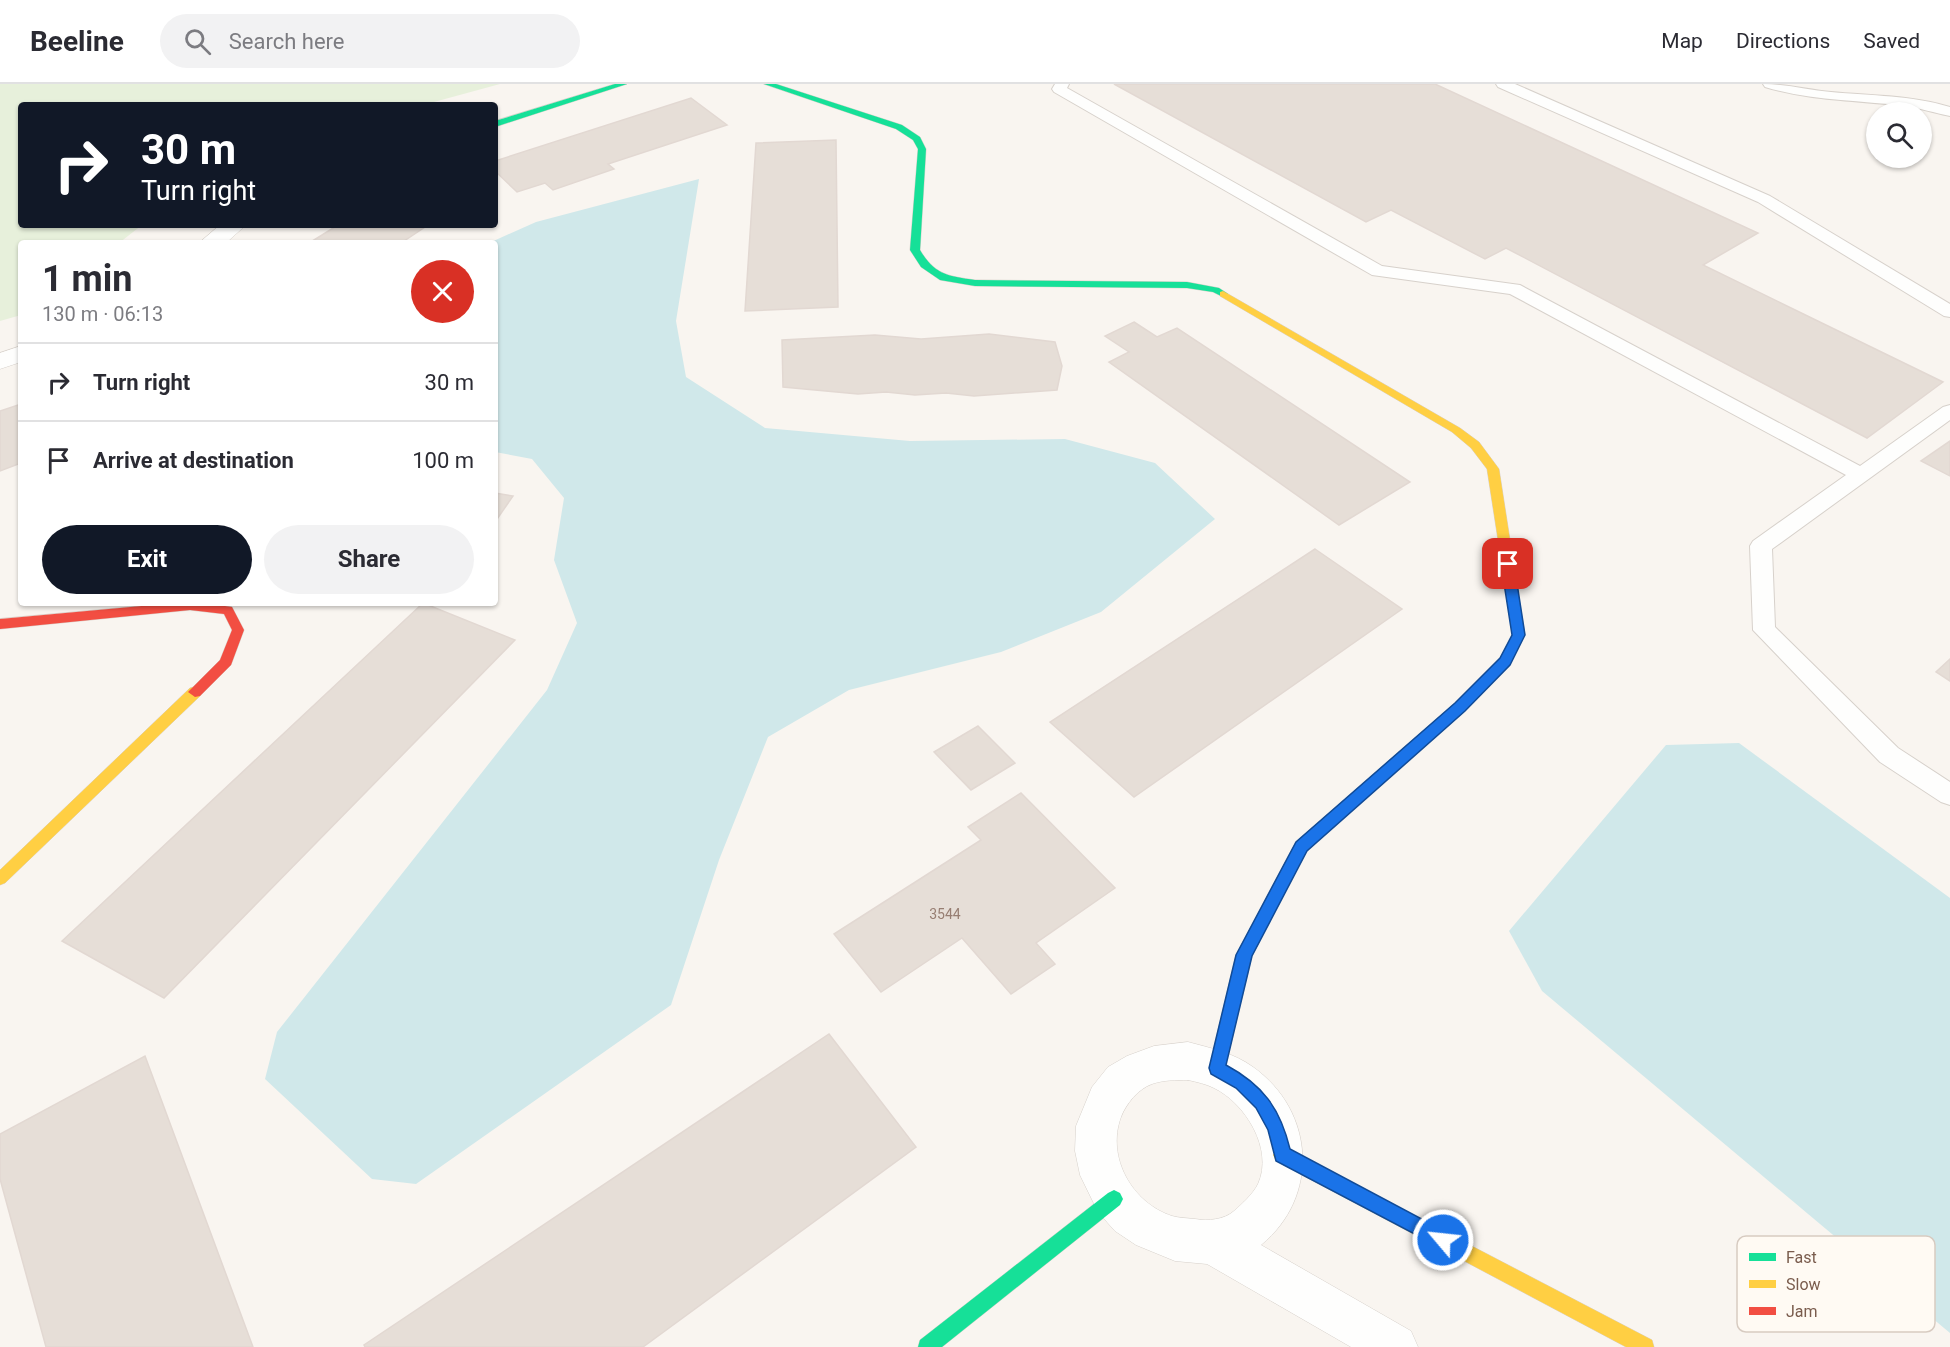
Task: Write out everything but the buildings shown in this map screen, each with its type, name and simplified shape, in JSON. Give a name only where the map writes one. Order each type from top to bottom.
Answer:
[{"type":"street","points":[[498,123],[624,84]]},
{"type":"street","points":[[768,84],[899,127],[917,139],[922,149],[915,249],[924,265],[943,278],[975,283],[1187,285],[1216,290],[1456,430],[1475,445],[1493,470],[1519,635],[1505,661],[1460,707],[1301,846],[1244,955],[1217,1068]]},
{"type":"street","points":[[215,240],[231,228]]},
{"type":"street","points":[[0,361],[18,355]]},
{"type":"street","points":[[0,624],[190,606],[228,610],[238,630],[226,662],[0,879]]},
{"type":"street","points":[[1188,1061],[1217,1068],[1242,1082],[1262,1102],[1276,1128],[1282,1155],[1280,1185],[1265,1212],[1242,1233],[1212,1242],[1185,1242],[1158,1234],[1133,1220],[1114,1199],[1100,1171],[1094,1142],[1100,1114],[1113,1090],[1134,1072],[1160,1063],[1188,1061]]},
{"type":"street","points":[[1282,1155],[1645,1347]]},
{"type":"street","points":[[927,1347],[1114,1199]]},
{"type":"street","points":[[1212,1242],[1395,1347]]},
{"type":"lane","points":[[1062,84],[1059,89],[1378,271],[1514,289],[1861,475]]},
{"type":"lane","points":[[1503,84],[1764,199],[1950,312]]},
{"type":"lane","points":[[1770,84],[1793,93],[1929,104],[1950,112]]},
{"type":"lane","points":[[1950,411],[1761,546],[1764,630],[1889,755],[1950,795]]},
{"type":"green space","points":[[0,84],[500,84],[434,102],[18,102],[18,228],[138,228],[123,240],[18,240],[18,316],[0,321]]},
{"type":"water","points":[[699,179],[676,321],[686,377],[765,428],[910,441],[1065,439],[1155,463],[1215,519],[1101,612],[1001,652],[849,690],[768,737],[719,860],[671,1005],[416,1184],[372,1179],[265,1079],[277,1032],[547,690],[577,623],[554,560],[564,498],[532,459],[498,453],[498,240],[496,240],[536,222]]},
{"type":"water","points":[[1739,743],[1950,898],[1950,1333],[1935,1320],[1935,1236],[1834,1236],[1542,991],[1509,931],[1666,745]]},
{"type":"traffic: fast","points":[[498,123],[623,84]]},
{"type":"traffic: fast","points":[[768,84],[899,127],[917,139],[922,149],[915,250],[924,265],[943,278],[975,283],[1187,285],[1216,290],[1223,294]]},
{"type":"traffic: fast","points":[[1217,1068],[1244,955],[1301,846],[1460,707],[1505,661],[1519,635],[1513,598]]},
{"type":"traffic: fast","points":[[927,1347],[1114,1199]]},
{"type":"traffic: slow","points":[[1223,294],[1456,430],[1475,445],[1493,469],[1513,598]]},
{"type":"traffic: slow","points":[[0,879],[195,692]]},
{"type":"traffic: slow","points":[[1282,1155],[1645,1347]]},
{"type":"traffic: jam","points":[[0,624],[190,606],[228,610],[238,630],[226,662],[195,692]]},
{"type":"route","points":[[1443,1240],[1282,1155],[1276,1128],[1262,1102],[1242,1082],[1217,1068],[1244,955],[1301,846],[1460,707],[1505,661],[1519,635],[1508,564]]}]
